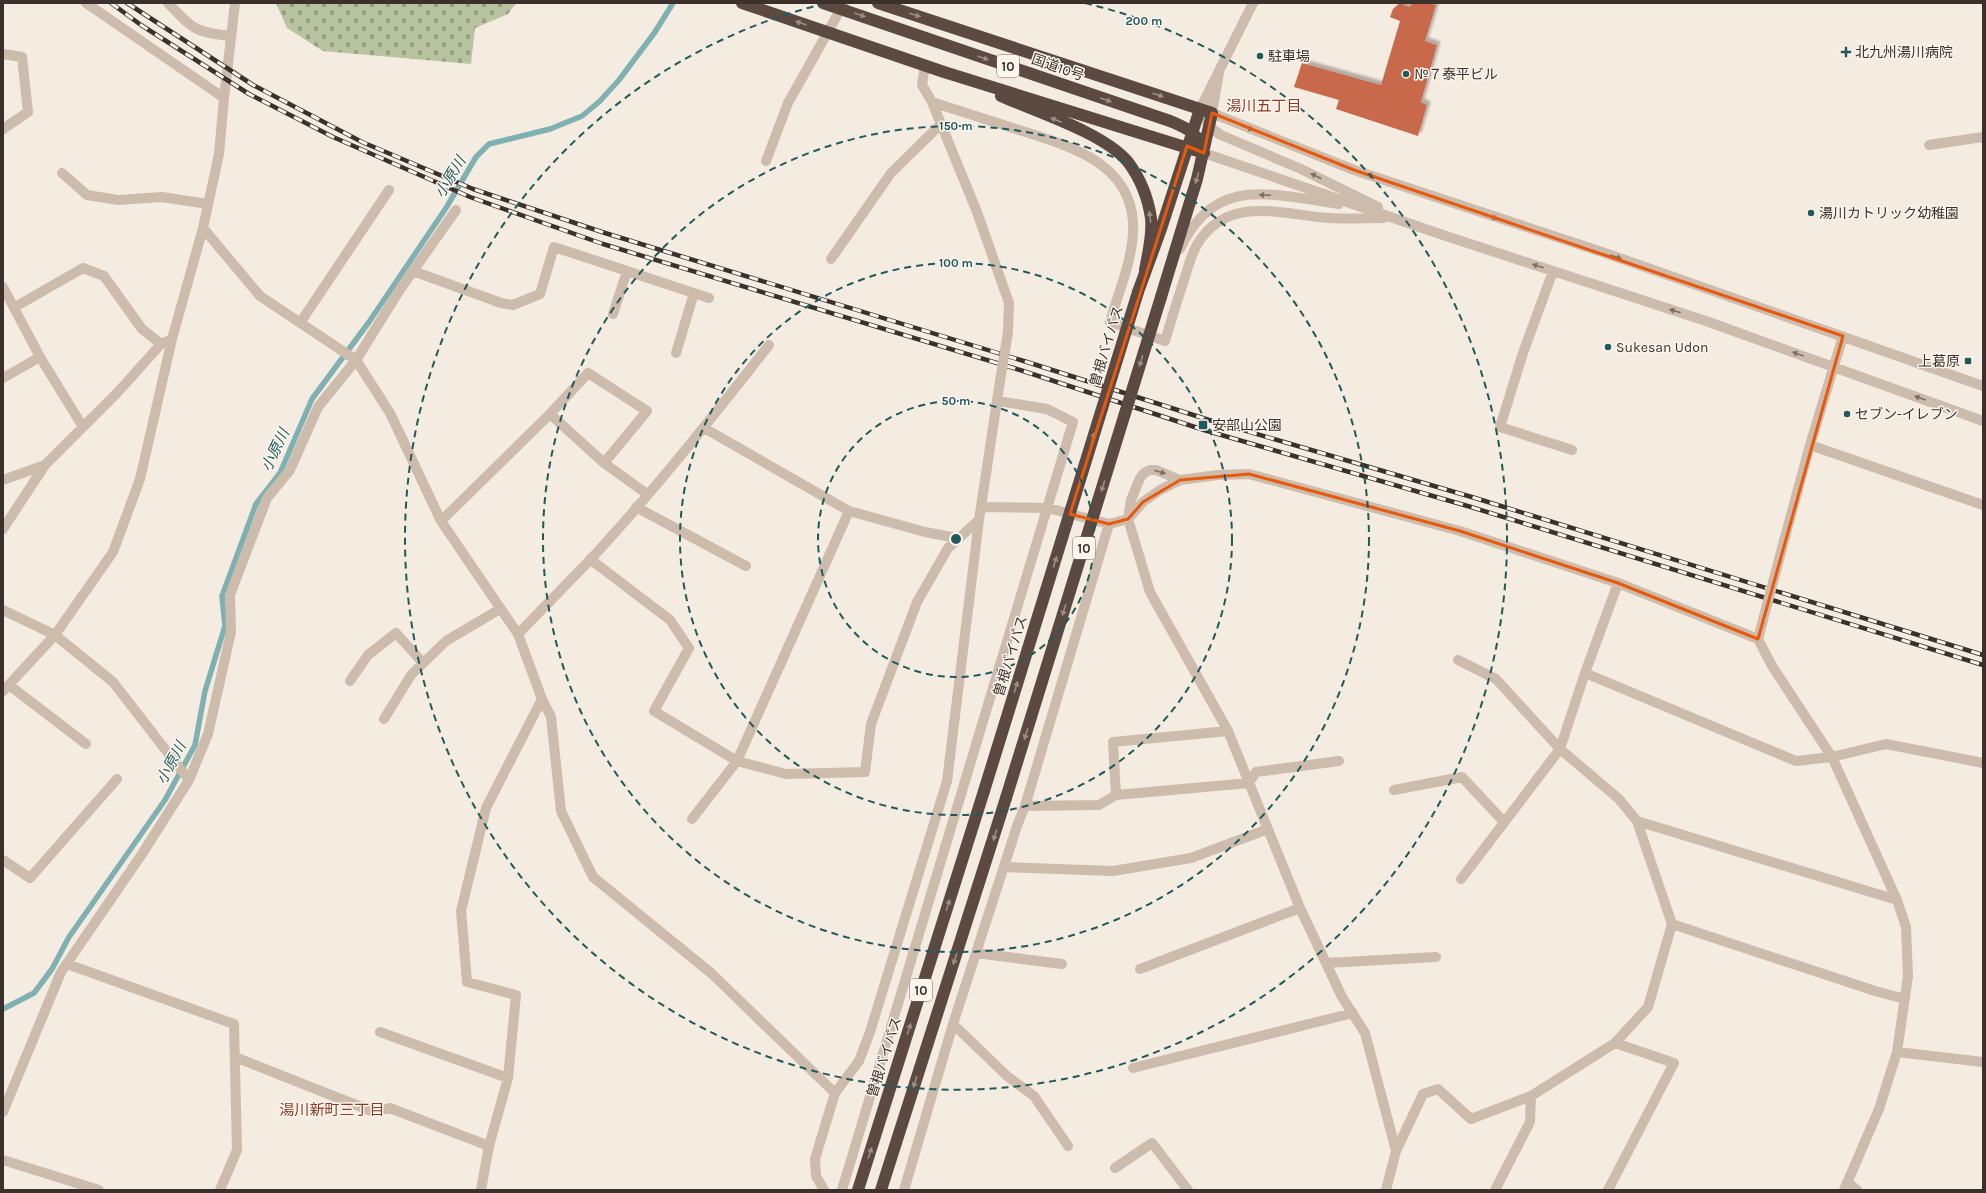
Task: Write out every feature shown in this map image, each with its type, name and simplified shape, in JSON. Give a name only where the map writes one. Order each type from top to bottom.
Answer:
[{"type":"highway","name":"10","points":[[742,3],[944,72],[1187,146],[1204,153]]},
{"type":"highway","name":"国道10号","points":[[823,3],[843,6],[1192,131]]},
{"type":"highway","name":"国道10号","points":[[878,3],[1212,113]]},
{"type":"highway","points":[[944,72],[1086,133],[1110,146],[1127,161],[1138,177],[1151,220],[1150,242],[1145,270]]},
{"type":"highway","name":"曽根バイパス","points":[[858,1190],[984,791],[1138,292],[1161,229],[1200,109]]},
{"type":"highway","name":"10","points":[[881,1190],[1006,798],[1161,297],[1204,153],[1212,113]]},
{"type":"highway","points":[[1192,131],[1198,138],[1204,153]]},
{"type":"street","points":[[86,3],[224,98]]},
{"type":"street","points":[[168,3],[191,27],[206,33],[230,36]]},
{"type":"street","points":[[86,744],[6,688],[56,635],[113,552],[140,479],[172,339],[203,228],[219,154],[230,36],[235,3]]},
{"type":"street","points":[[1253,3],[1200,109],[1210,127],[1221,135],[1302,169],[1414,225]]},
{"type":"street","points":[[766,161],[788,103],[843,6]]},
{"type":"street","points":[[3,54],[22,57],[28,112],[3,130]]},
{"type":"street","points":[[824,1190],[816,1176],[815,1159],[835,1093],[859,1061],[870,1032],[947,781],[979,520],[983,507],[1008,332],[1009,303],[977,212],[932,102],[922,85],[925,65]]},
{"type":"street","points":[[1219,73],[1212,113],[1354,170],[1608,254],[1983,386]]},
{"type":"street","points":[[932,102],[1064,145],[1095,159],[1108,170],[1117,180],[1127,197],[1132,210],[1133,223],[1130,256],[1110,322],[1165,341],[1197,244],[1207,230],[1218,222],[1243,211],[1258,210],[1329,218],[1392,218]]},
{"type":"street","points":[[831,259],[891,173],[941,124]]},
{"type":"street","points":[[1928,145],[1983,137]]},
{"type":"street","points":[[1204,153],[1392,218],[1706,321],[1983,421]]},
{"type":"street","points":[[62,173],[87,195],[118,200],[162,197],[208,204]]},
{"type":"street","points":[[300,323],[389,190]]},
{"type":"street","points":[[1168,274],[1186,237],[1194,225],[1213,205],[1227,199],[1256,194],[1359,206]]},
{"type":"street","points":[[3,1112],[61,972],[142,854],[189,780],[208,734],[231,632],[230,595],[267,498],[290,470],[318,406],[356,360],[413,271],[456,210]]},
{"type":"street","points":[[203,228],[260,296],[356,360],[390,413],[441,521],[518,634],[542,699],[552,717],[561,811],[592,877],[711,973],[835,1093]]},
{"type":"street","points":[[413,271],[501,303],[513,305],[540,294],[554,247],[709,298]]},
{"type":"street","points":[[15,307],[83,268],[104,276],[142,329],[161,344]]},
{"type":"street","points":[[1553,270],[1523,353],[1500,427],[1572,450]]},
{"type":"street","points":[[613,314],[627,271]]},
{"type":"street","points":[[3,287],[15,307],[40,357],[82,427]]},
{"type":"street","points":[[676,353],[694,293]]},
{"type":"street","points":[[1843,336],[1832,366],[1758,639],[1772,666],[1832,757],[1897,900],[1906,927],[1908,976],[1897,1052],[1879,1109],[1846,1186],[1857,1190]]},
{"type":"street","points":[[3,528],[45,465],[117,393],[161,344],[172,339]]},
{"type":"street","points":[[518,634],[590,559],[636,507],[704,428],[769,345]]},
{"type":"street","points":[[3,378],[40,357]]},
{"type":"street","points":[[441,521],[550,414],[588,373],[647,411],[604,463]]},
{"type":"street","points":[[842,1190],[1074,422],[1047,409],[998,401]]},
{"type":"street","points":[[550,414],[604,463],[647,494]]},
{"type":"street","points":[[704,428],[849,511],[925,532],[957,538]]},
{"type":"street","points":[[1810,445],[1983,505]]},
{"type":"street","points":[[3,480],[45,465]]},
{"type":"street","points":[[1180,480],[1156,470],[1150,470],[1144,473],[1140,478],[1131,500],[1128,519],[1150,592],[1228,731],[1300,908],[1342,997],[1365,1033],[1396,1151]]},
{"type":"street","points":[[983,507],[1048,508],[1109,524],[1128,519],[1143,502],[1160,490],[1180,480],[1218,475],[1249,474],[1460,531],[1618,583],[1758,639]]},
{"type":"street","points":[[636,507],[746,566]]},
{"type":"street","points":[[692,819],[737,761],[849,511]]},
{"type":"street","points":[[590,559],[670,620],[689,648],[654,711],[737,761],[786,774],[865,772],[871,724],[917,602],[948,548],[957,538],[979,520]]},
{"type":"street","points":[[904,1190],[953,1024],[1025,806],[1109,524]]},
{"type":"street","points":[[1461,879],[1560,749],[1585,673],[1618,583]]},
{"type":"street","points":[[384,719],[411,676],[423,663],[446,641],[500,608]]},
{"type":"street","points":[[3,610],[56,635],[113,682],[189,780]]},
{"type":"street","points":[[350,681],[368,655],[396,633],[423,663]]},
{"type":"street","points":[[1386,1190],[1396,1151],[1423,1094],[1438,1089],[1471,1119],[1531,1096],[1615,1043],[1648,1007],[1672,924],[1637,821],[1619,799],[1560,749],[1496,679],[1458,660]]},
{"type":"street","points":[[1585,673],[1796,761],[1832,757],[1886,744],[1983,763]]},
{"type":"street","points":[[481,1190],[489,1146],[508,1078],[516,994],[467,982],[461,911],[486,808],[542,699]]},
{"type":"street","points":[[1116,795],[1112,742],[1228,731]]},
{"type":"street","points":[[1249,783],[1256,772],[1339,761]]},
{"type":"street","points":[[1394,790],[1462,777],[1504,822]]},
{"type":"street","points":[[3,860],[30,878],[117,779]]},
{"type":"street","points":[[1025,806],[1099,805],[1116,795],[1249,783]]},
{"type":"street","points":[[1637,821],[1897,900]]},
{"type":"street","points":[[1004,867],[1113,871],[1191,858],[1268,829]]},
{"type":"street","points":[[1140,969],[1300,908]]},
{"type":"street","points":[[1672,924],[1875,992],[1905,999]]},
{"type":"street","points":[[976,953],[1062,964]]},
{"type":"street","points":[[1326,963],[1436,957]]},
{"type":"street","points":[[67,964],[234,1024],[237,1150],[220,1190]]},
{"type":"street","points":[[1133,1068],[1353,1014]]},
{"type":"street","points":[[953,1024],[1007,1076],[1034,1096],[1068,1146]]},
{"type":"street","points":[[380,1032],[508,1078]]},
{"type":"street","points":[[1608,1190],[1674,1063],[1615,1043]]},
{"type":"street","points":[[1897,1052],[1983,1062]]},
{"type":"street","points":[[235,1057],[374,1112],[390,1108],[489,1146]]},
{"type":"street","points":[[1495,1190],[1530,1122],[1531,1096]]},
{"type":"street","points":[[1115,1168],[1152,1143],[1188,1190]]},
{"type":"street","points":[[3,1160],[100,1190]]},
{"type":"highlighted area","points":[[1212,113],[1354,170],[1843,336],[1758,639],[1618,583],[1460,531],[1249,474],[1180,480],[1143,502],[1128,519],[1109,524],[1070,514],[1187,146],[1204,153]]},
{"type":"green space","points":[[276,3],[516,3],[508,14],[475,28],[471,64],[323,51],[287,28]]},
{"type":"building","name":"№７泰平ビル","points":[[1400,3],[1410,7],[1412,3],[1428,3],[1436,5],[1425,41],[1437,45],[1421,102],[1427,105],[1418,136],[1336,109],[1339,100],[1294,87],[1302,63],[1381,85],[1400,21],[1390,17],[1393,9]]},
{"type":"waterway","name":"小原川","points":[[3,1009],[34,993],[52,969],[69,937],[165,800],[195,745],[205,691],[225,626],[222,596],[256,504],[280,473],[312,399],[369,322],[446,208],[476,157],[489,144],[550,129],[582,116],[600,101],[619,80],[655,32],[673,3]]},
{"type":"railway","points":[[111,3],[141,25],[249,94],[333,137],[470,197],[603,244],[1020,370],[1204,430],[1471,507],[1983,665]]},
{"type":"railway","points":[[127,3],[253,85],[362,142],[473,189],[605,233],[1027,362],[1209,420],[1475,498],[1983,655]]},
{"type":"place","name":"北九州湯川病院","points":[[1846,52]]},
{"type":"place","name":"駐車場","points":[[1260,56]]},
{"type":"place","name":"№７泰平ビル","points":[[1406,74]]},
{"type":"place","name":"湯川カトリック幼稚園","points":[[1811,213]]},
{"type":"place","name":"Sukesan Udon","points":[[1608,347]]},
{"type":"place","name":"上葛原","points":[[1968,361]]},
{"type":"place","name":"セブン-イレブン","points":[[1847,414]]},
{"type":"place","name":"安部山公園","points":[[1203,425]]},
{"type":"district","name":"湯川五丁目","points":[[1264,106]]},
{"type":"district","name":"湯川新町三丁目","points":[[332,1110]]}]
